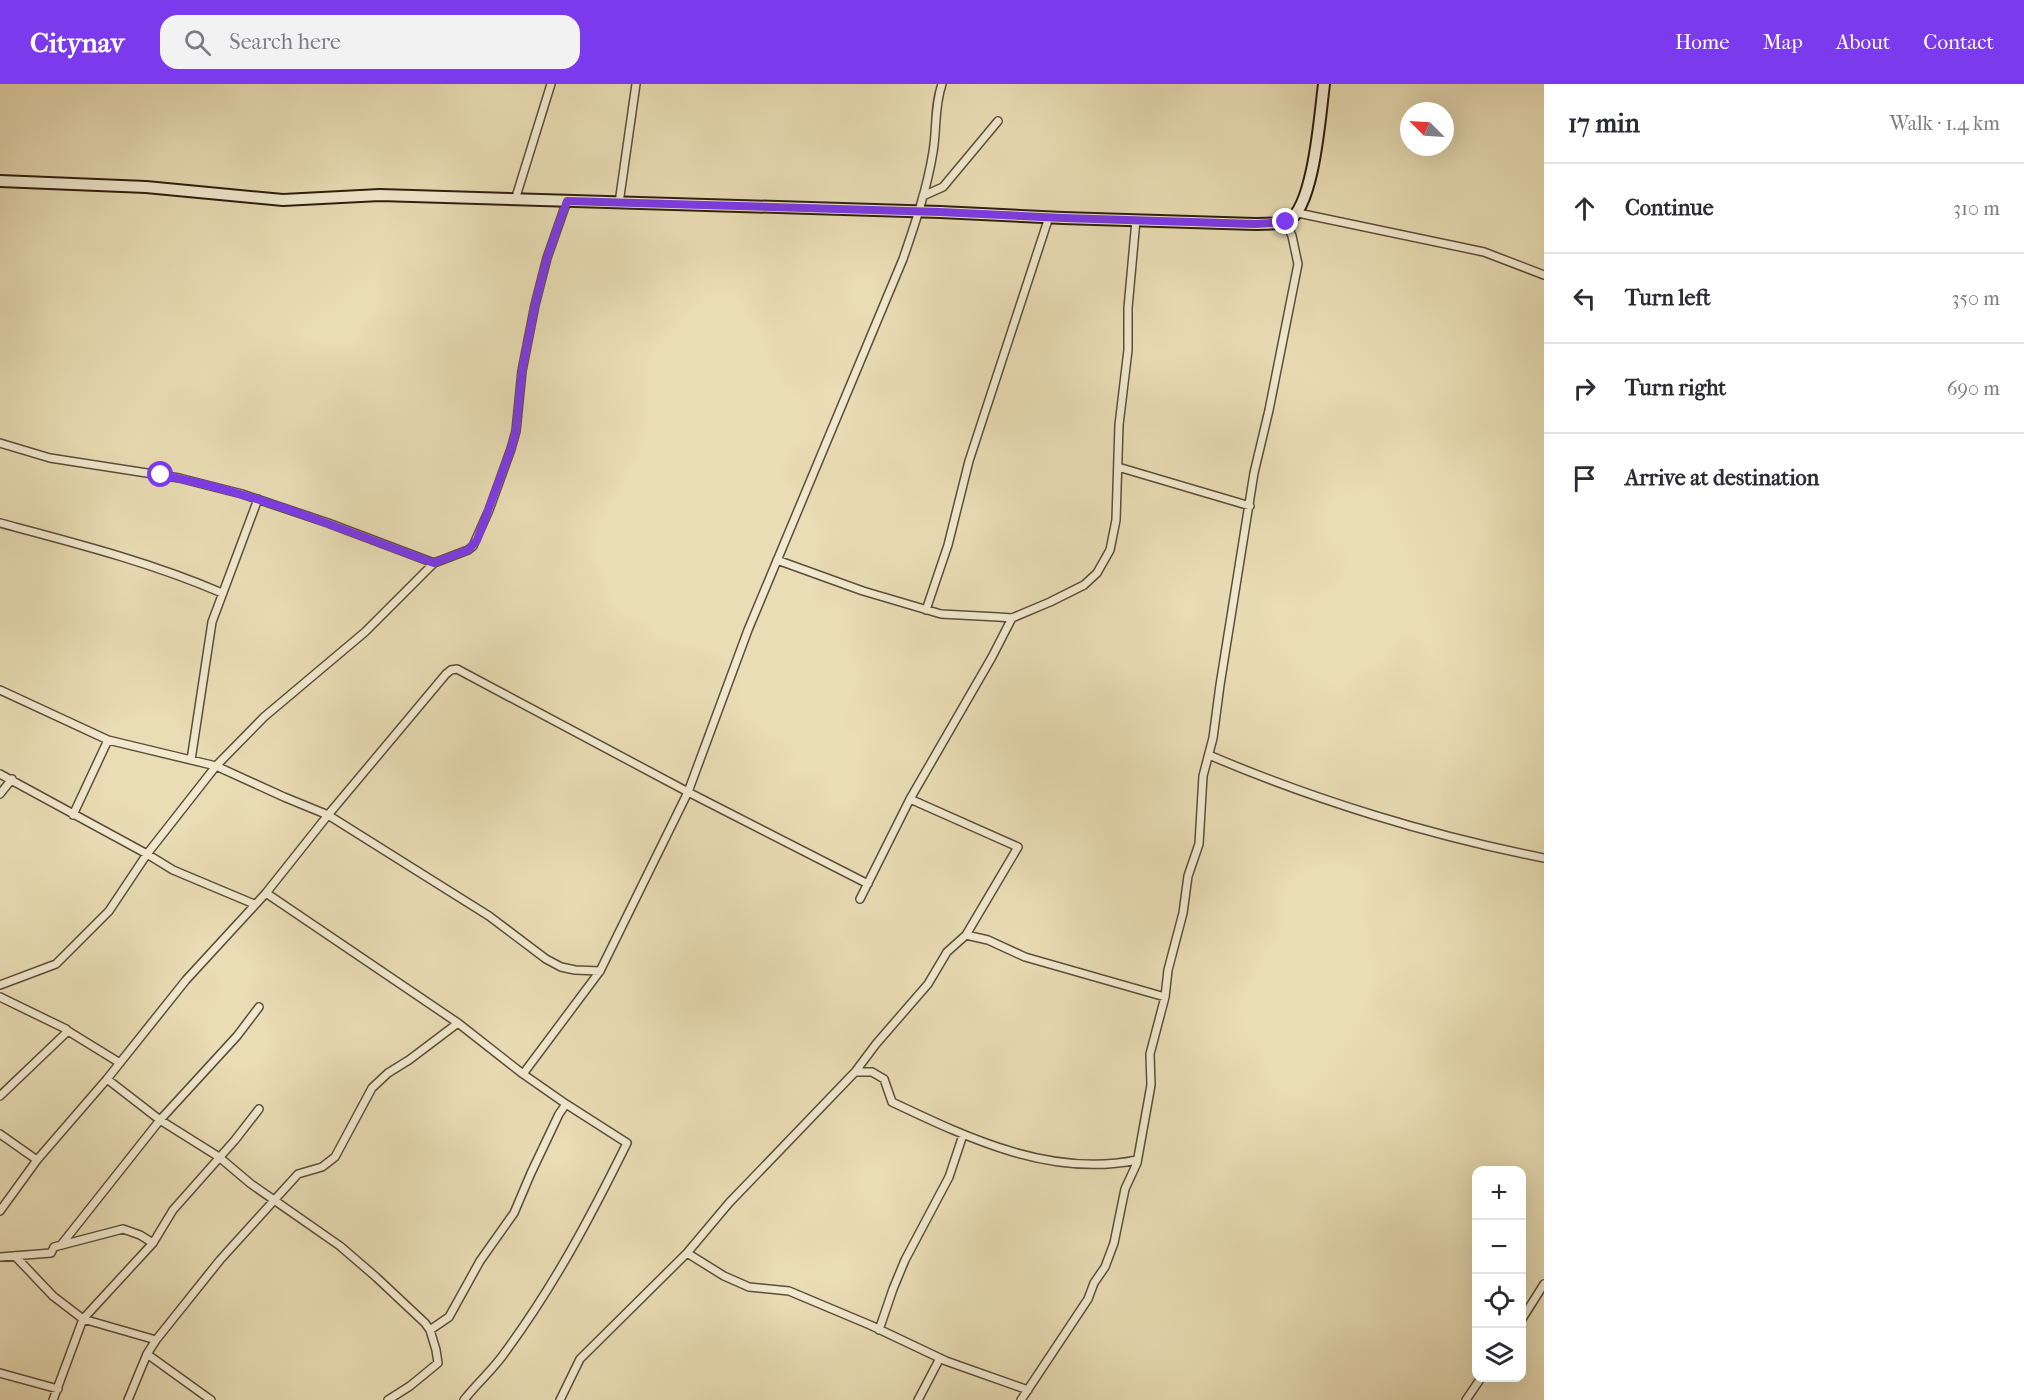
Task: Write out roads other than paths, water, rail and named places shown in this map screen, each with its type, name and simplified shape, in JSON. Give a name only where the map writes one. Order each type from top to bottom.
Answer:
[{"type":"street","points":[[515,200],[551,84]]},
{"type":"street","points":[[620,203],[636,84]]},
{"type":"street","points":[[523,1074],[600,971],[688,792],[748,630],[892,285],[919,211],[934,150],[936,103],[942,84]]},
{"type":"street","points":[[0,181],[146,187],[283,200],[380,195],[919,211],[1255,224],[1286,222],[1298,213],[1307,193],[1324,84]]},
{"type":"street","points":[[923,196],[943,187],[998,121]]},
{"type":"street","points":[[0,985],[56,963],[109,911],[147,854],[216,766],[264,717],[365,632],[434,563],[473,546],[498,485],[516,431],[522,371],[538,289],[567,201]]},
{"type":"street","points":[[1298,213],[1484,252],[1544,275]]},
{"type":"street","points":[[926,610],[948,545],[969,461],[1049,217]]},
{"type":"street","points":[[777,560],[863,591],[941,614],[1012,618],[1064,596],[1084,585],[1097,573],[1110,550],[1116,520],[1119,426],[1128,350],[1128,308],[1136,219]]},
{"type":"street","points":[[1021,1400],[1088,1299],[1094,1283],[1105,1267],[1114,1243],[1125,1189],[1137,1160],[1151,1085],[1150,1054],[1166,997],[1168,970],[1183,913],[1188,876],[1198,844],[1203,776],[1209,754],[1254,473],[1298,264],[1292,236],[1286,222]]},
{"type":"street","points":[[0,443],[50,458],[179,478],[258,499],[434,563]]},
{"type":"street","points":[[1118,467],[1250,506]]},
{"type":"street","points":[[191,760],[212,622],[258,499]]},
{"type":"street","points":[[0,523],[73,542],[171,572],[222,593]]},
{"type":"street","points":[[860,899],[910,799],[1012,618]]},
{"type":"street","points":[[0,1212],[37,1160],[107,1079],[186,980],[266,893],[328,815],[446,674],[452,670],[457,669],[688,792],[868,884]]},
{"type":"street","points":[[0,690],[108,740],[216,766],[328,815],[489,916],[546,959],[561,967],[600,971]]},
{"type":"street","points":[[73,815],[108,740]]},
{"type":"street","points":[[1209,754],[1281,784],[1363,810],[1489,846],[1544,858]]},
{"type":"street","points":[[0,774],[173,870],[254,904]]},
{"type":"street","points":[[0,794],[12,779]]},
{"type":"street","points":[[560,1400],[580,1359],[687,1252],[771,1158],[855,1072],[928,984],[947,952],[966,935],[1018,847],[910,799]]},
{"type":"street","points":[[266,893],[458,1023],[523,1074],[566,1104],[627,1143],[556,1279],[505,1353],[464,1400]]},
{"type":"street","points":[[966,935],[988,940],[1025,957],[1058,965],[1145,993],[1166,997]]},
{"type":"street","points":[[0,997],[66,1029],[120,1063]]},
{"type":"street","points":[[61,1245],[160,1120],[237,1036],[259,1007]]},
{"type":"street","points":[[128,1400],[147,1354],[156,1340],[220,1260],[298,1174],[322,1167],[335,1157],[372,1088],[388,1073],[410,1060],[458,1023]]},
{"type":"street","points":[[0,1096],[68,1031]]},
{"type":"street","points":[[855,1072],[872,1072],[884,1079],[892,1102],[963,1135],[1012,1153],[1086,1164],[1116,1164],[1137,1160]]},
{"type":"street","points":[[107,1079],[160,1120],[219,1157],[251,1184],[331,1239],[363,1265],[425,1323],[430,1330],[438,1363],[410,1386],[388,1400]]},
{"type":"street","points":[[430,1330],[449,1317],[480,1262],[514,1213],[559,1114],[566,1104]]},
{"type":"street","points":[[53,1400],[83,1319],[153,1243],[173,1210],[235,1140],[259,1109]]},
{"type":"street","points":[[0,1134],[37,1160]]},
{"type":"street","points":[[879,1330],[905,1260],[949,1177],[963,1135]]},
{"type":"street","points":[[0,1257],[51,1253],[54,1247],[123,1229],[153,1243]]},
{"type":"street","points":[[687,1252],[724,1276],[749,1287],[789,1292],[940,1358],[1028,1390]]},
{"type":"street","points":[[15,1256],[53,1296],[83,1319],[156,1340]]},
{"type":"street","points":[[1526,1311],[1544,1284]]},
{"type":"street","points":[[147,1354],[212,1400]]},
{"type":"street","points":[[918,1400],[940,1358]]},
{"type":"street","points":[[0,1373],[58,1389]]},
{"type":"street","points":[[1466,1400],[1478,1382]]}]
